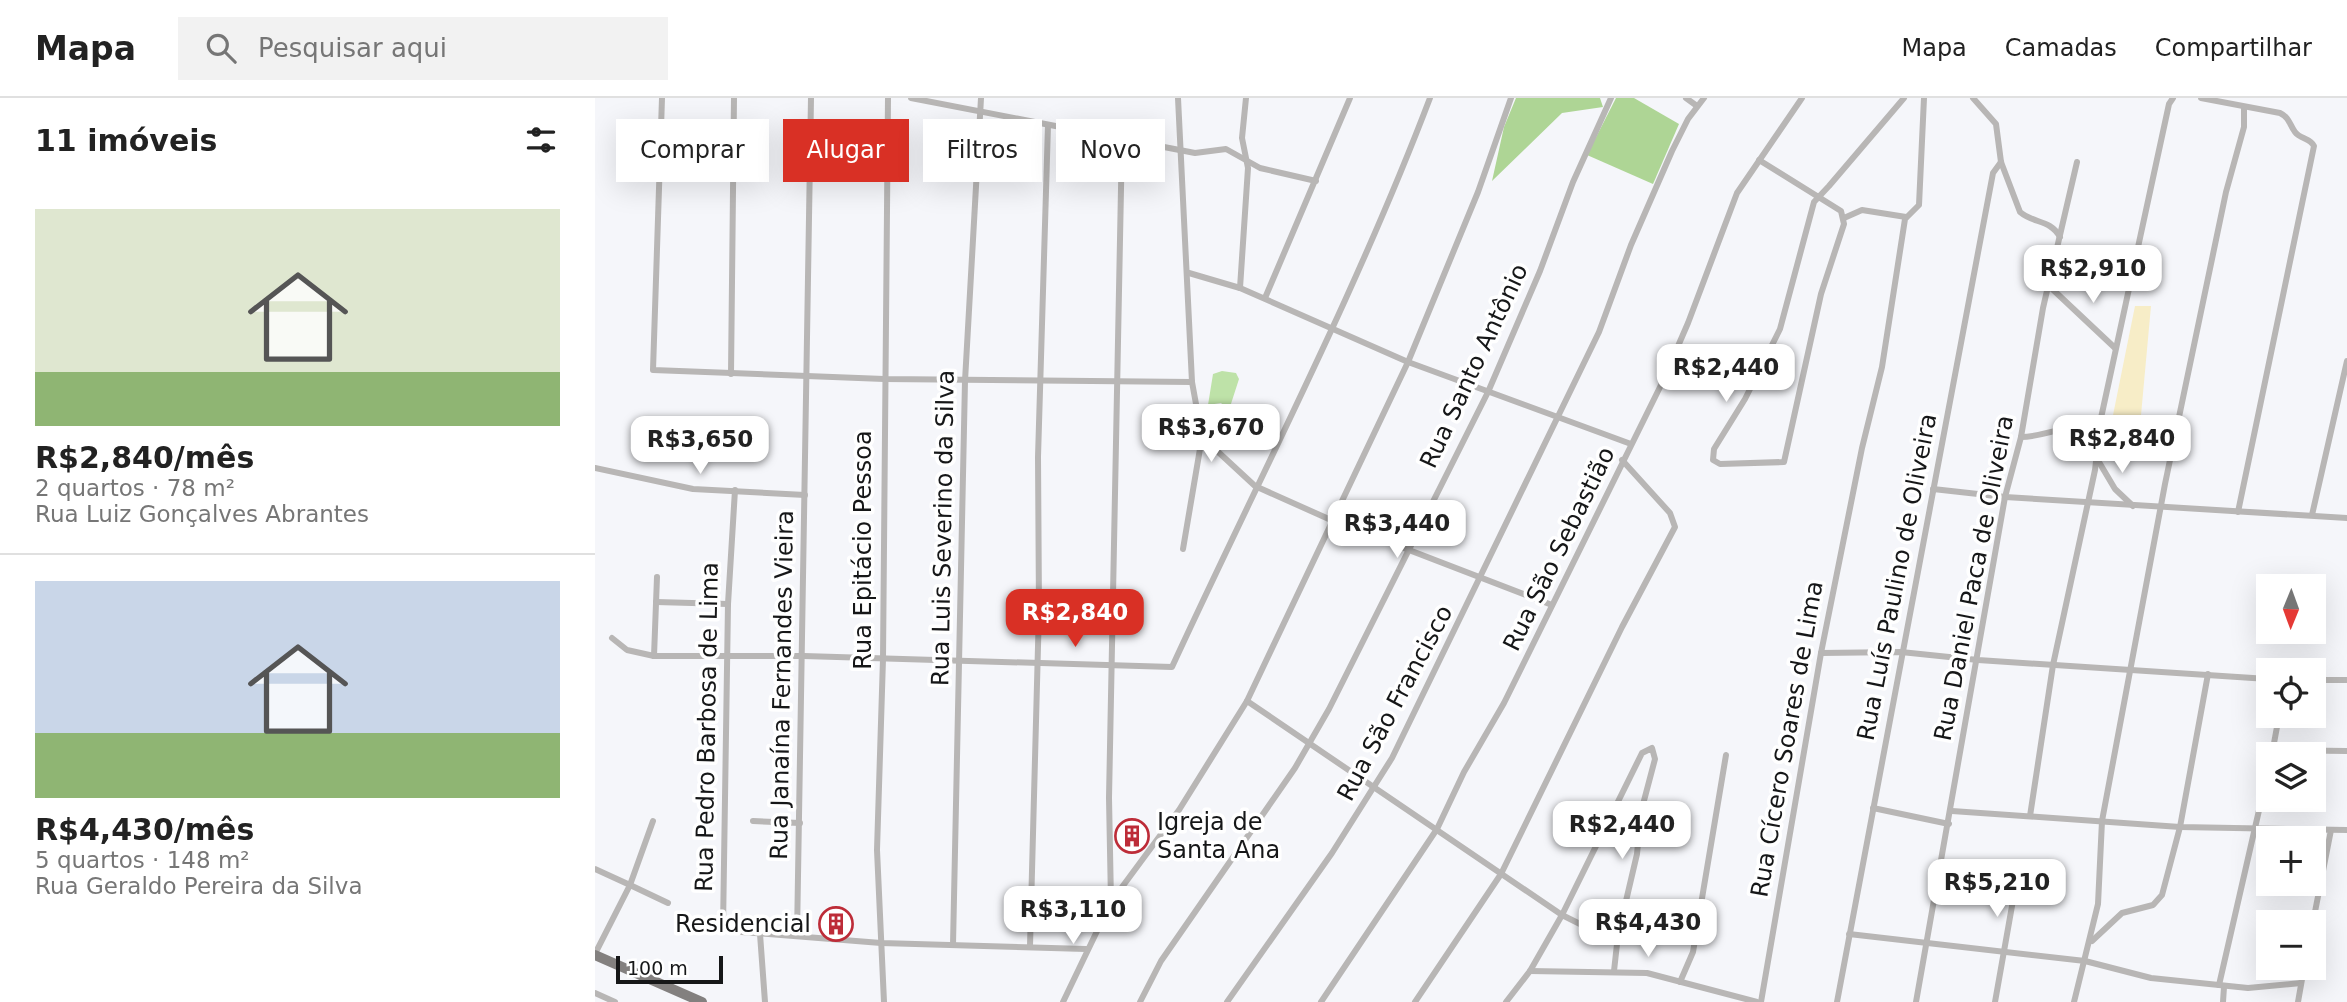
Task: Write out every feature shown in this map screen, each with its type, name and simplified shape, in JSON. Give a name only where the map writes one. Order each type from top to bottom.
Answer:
[{"type":"main road","points":[[595,955],[702,1002]]},
{"type":"street","points":[[662,98],[653,370],[965,381],[1192,382]]},
{"type":"street","points":[[731,374],[734,98]]},
{"type":"street","name":"Rua Janaína Fernandes Vieira","points":[[797,936],[804,656],[811,98]]},
{"type":"street","name":"Rua Epitácio Pessoa","points":[[884,1002],[877,843],[883,659],[888,98]]},
{"type":"street","points":[[911,98],[1056,126]]},
{"type":"street","name":"Rua Luis Severino da Silva","points":[[953,945],[965,381],[978,112],[981,98]]},
{"type":"street","points":[[1178,98],[1189,273],[1192,382],[1202,438],[1183,549]]},
{"type":"street","points":[[1240,288],[1247,162],[1243,138],[1246,98]]},
{"type":"street","points":[[1265,298],[1350,98]]},
{"type":"street","points":[[611,638],[627,650],[654,656],[804,656],[1172,667],[1255,486],[1334,329],[1430,98]]},
{"type":"street","points":[[1063,1002],[1086,949],[1111,902],[1179,810],[1247,701],[1408,362],[1482,184],[1511,98]]},
{"type":"street","name":"Rua Santo Antônio","points":[[1140,1002],[1161,961],[1311,743],[1488,392],[1540,271],[1573,182],[1611,98]]},
{"type":"street","points":[[1686,98],[1697,106]]},
{"type":"street","name":"Rua São Francisco","points":[[1227,1002],[1376,787],[1482,578],[1599,332],[1664,167],[1704,98]]},
{"type":"street","name":"Rua São Sebastião","points":[[1321,1002],[1437,829],[1631,444],[1688,323],[1734,201],[1802,98]]},
{"type":"street","points":[[1759,160],[1818,196],[1841,211],[1844,218],[1818,304],[1784,462],[1715,463],[1714,449],[1745,399],[1780,329],[1809,213],[1818,196],[1905,98]]},
{"type":"street","name":"Rua Cícero Soares de Lima","points":[[1759,1002],[1821,653],[1855,483],[1882,367],[1906,216],[1916,210],[1920,199],[1924,98]]},
{"type":"street","points":[[1973,98],[1996,124],[2001,162],[2020,212],[2026,217],[2051,224],[2060,237]]},
{"type":"street","points":[[2201,98],[2284,115],[2295,133],[2314,143],[2238,512]]},
{"type":"street","points":[[2030,816],[2053,665],[2096,457],[2115,348],[2171,101]]},
{"type":"street","points":[[2074,1002],[2091,942],[2101,887],[2102,821],[2161,508],[2226,192],[2243,127],[2244,107]]},
{"type":"street","points":[[1030,946],[1037,662],[1038,457],[1048,125]]},
{"type":"street","points":[[1165,145],[1203,153],[1226,149],[1260,168],[1316,181]]},
{"type":"street","name":"Rua Luís Paulino de Oliveira","points":[[1837,1002],[1993,173],[2001,162]]},
{"type":"street","name":"Rua Daniel Paca de Oliveira","points":[[1916,1002],[1952,811],[2005,497],[2021,437],[2048,285],[2077,162]]},
{"type":"street","points":[[1111,902],[1112,664],[1121,182]]},
{"type":"street","points":[[1844,218],[1862,210],[1906,216]]},
{"type":"street","points":[[1189,273],[1240,288],[1408,362],[1631,444]]},
{"type":"street","points":[[2048,285],[2115,348]]},
{"type":"street","points":[[2312,515],[2347,361]]},
{"type":"street","points":[[2021,437],[2035,437],[2068,426],[2086,429],[2099,436]]},
{"type":"street","points":[[1202,438],[1255,486],[1331,520],[1552,605]]},
{"type":"street","points":[[2096,457],[2116,489],[2133,506]]},
{"type":"street","points":[[1415,1002],[1501,874],[1622,627],[1675,527],[1674,519],[1663,504],[1622,460]]},
{"type":"street","points":[[595,468],[694,489],[805,495]]},
{"type":"street","points":[[1933,489],[2161,508],[2347,518]]},
{"type":"street","name":"Rua Pedro Barbosa de Lima","points":[[735,490],[726,656],[722,925],[729,931],[760,934]]},
{"type":"street","points":[[654,656],[657,577]]},
{"type":"street","points":[[656,602],[728,604]]},
{"type":"street","points":[[1821,653],[1901,652],[1978,660],[2256,678]]},
{"type":"street","points":[[2091,942],[2122,913],[2153,905],[2160,899],[2181,827],[2208,674]]},
{"type":"street","points":[[2326,680],[2347,680]]},
{"type":"street","points":[[1247,701],[1562,915],[1587,928],[1618,935]]},
{"type":"street","points":[[1506,1002],[1530,971],[1562,915],[1642,753],[1650,747],[1655,752],[1618,935],[1614,971]]},
{"type":"street","points":[[2326,751],[2347,751]]},
{"type":"street","points":[[1680,982],[1693,951],[1726,755]]},
{"type":"street","points":[[1873,808],[1949,824]]},
{"type":"street","points":[[1952,811],[2181,827],[2347,830]]},
{"type":"street","points":[[2223,1002],[2222,986],[2257,812]]},
{"type":"street","points":[[595,955],[631,885],[653,821]]},
{"type":"street","points":[[753,821],[800,823]]},
{"type":"street","points":[[2315,910],[2331,830]]},
{"type":"street","points":[[595,869],[668,903]]},
{"type":"street","points":[[1995,1002],[2006,952],[2015,889]]},
{"type":"street","points":[[765,1002],[760,934],[881,943],[1086,949]]},
{"type":"street","points":[[1849,934],[2085,961],[2151,978],[2222,986],[2263,988],[2301,984]]},
{"type":"street","points":[[1530,971],[1647,973],[1759,1002]]},
{"type":"street","points":[[2298,1002],[2302,980]]},
{"type":"street","points":[[595,993],[615,1002]]},
{"type":"green space","points":[[1516,98],[1600,98],[1603,107],[1562,113],[1492,181],[1504,127]]},
{"type":"green space","points":[[1616,98],[1634,98],[1679,124],[1653,184],[1587,155]]},
{"type":"green space","points":[[1222,371],[1236,373],[1239,379],[1229,410],[1221,403],[1208,405],[1213,374]]},
{"type":"sand","points":[[2135,306],[2151,306],[2139,437],[2109,435]]},
{"type":"place","name":"Igreja de Santa Ana","points":[[1132,836]]},
{"type":"place","name":"Residencial","points":[[836,924]]}]
